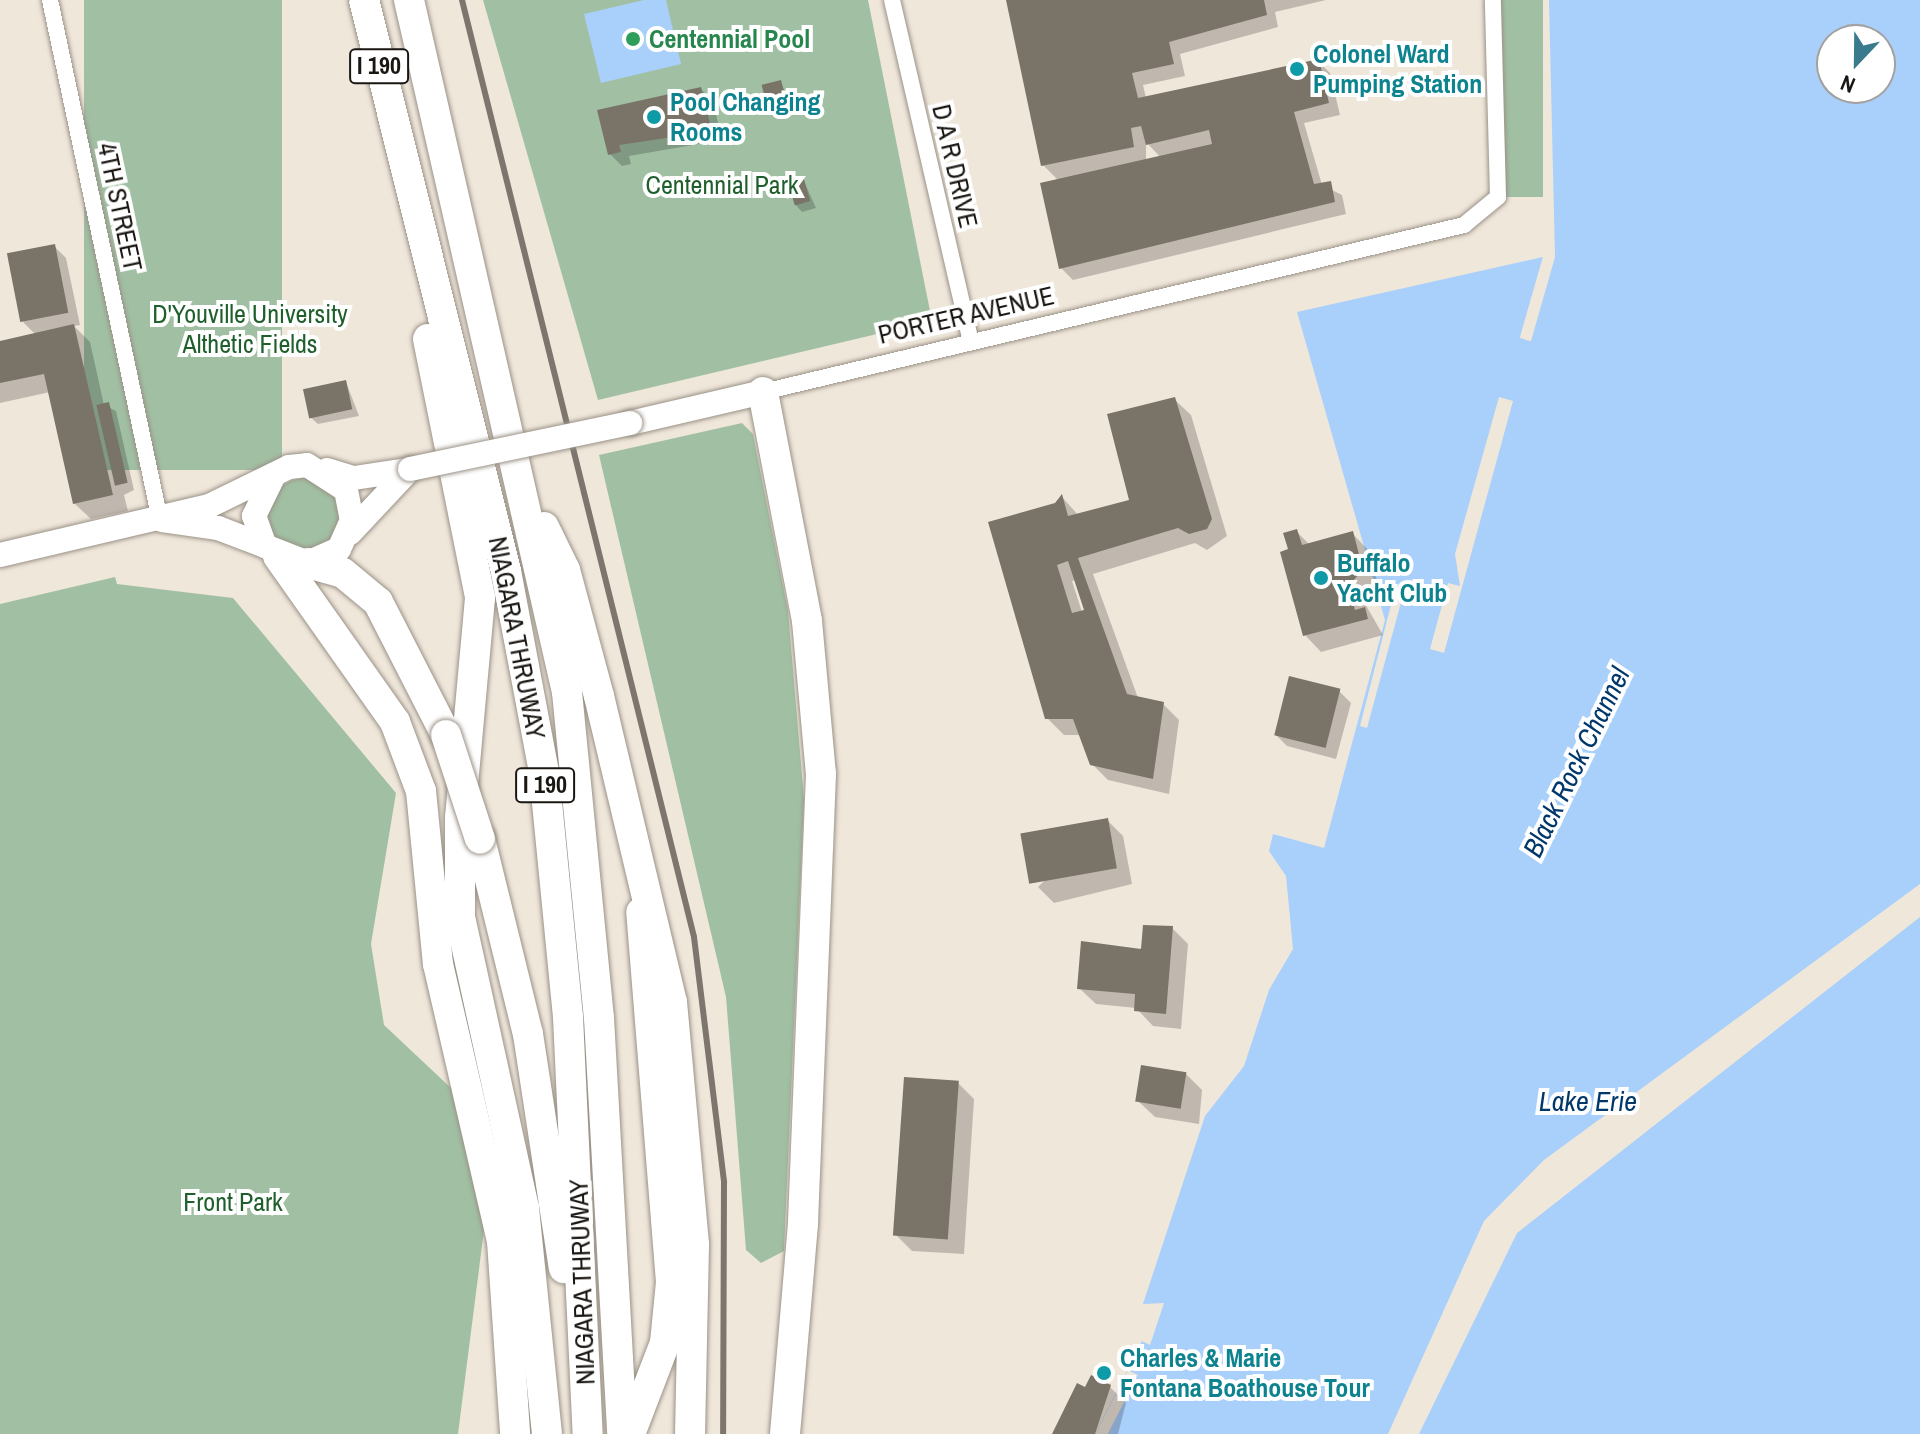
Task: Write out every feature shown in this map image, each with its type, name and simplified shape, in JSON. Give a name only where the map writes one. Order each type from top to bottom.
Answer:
[{"type":"highway","name":"NIAGARA THRUWAY","points":[[364,0],[506,571],[544,772],[568,1017],[588,1434]]},
{"type":"highway","name":"NIAGARA THRUWAY","points":[[409,0],[527,492],[567,692],[584,839],[622,1434]]},
{"type":"highway","points":[[395,132],[395,202],[462,483],[480,598],[460,818],[460,917],[524,1208],[546,1426]]},
{"type":"highway","points":[[763,392],[807,621],[821,774],[803,1224],[785,1434]]},
{"type":"highway","points":[[527,492],[565,570],[672,1002],[690,1156],[690,1434]]},
{"type":"highway","points":[[272,551],[395,722],[421,791],[438,964],[502,1241],[515,1434]]},
{"type":"highway","points":[[308,563],[343,573],[378,602],[446,735],[480,839],[528,1034],[567,1311],[587,1383]]},
{"type":"highway","points":[[630,1434],[665,1343],[671,1282],[647,1022],[642,874]]},
{"type":"street","name":"4TH STREET","points":[[50,0],[160,520]]},
{"type":"street","name":"D A R DRIVE","points":[[892,0],[971,342]]},
{"type":"street","name":"PORTER AVENUE","points":[[0,555],[160,520],[230,499],[274,475],[307,465],[354,478],[410,469],[630,423],[1464,225],[1495,205],[1499,171],[1493,0]]},
{"type":"street","points":[[308,563],[325,559],[410,469]]},
{"type":"street","points":[[324,470],[352,505],[348,535]]},
{"type":"street","points":[[272,551],[256,501],[274,475]]},
{"type":"street","name":"PORTER AVENUE","points":[[160,520],[218,528],[308,563]]},
{"type":"green space","name":"D'Youville University Althetic Fields","points":[[84,0],[282,0],[282,470],[84,470]]},
{"type":"green space","name":"Centennial Park","points":[[483,0],[868,0],[932,321],[598,400]]},
{"type":"green space","points":[[1493,0],[1543,0],[1543,197],[1493,197]]},
{"type":"green space","points":[[742,423],[753,434],[788,611],[804,799],[784,1251],[761,1263],[746,1250],[726,997],[599,455]]},
{"type":"green space","points":[[305,478],[326,484],[336,494],[342,515],[336,536],[326,546],[305,552],[284,546],[274,536],[268,515],[274,494],[284,484]]},
{"type":"green space","name":"Front Park","points":[[115,577],[117,584],[233,598],[396,793],[371,944],[384,1025],[451,1088],[484,1230],[458,1434],[0,1434],[0,604]]},
{"type":"water","name":"Centennial Pool","points":[[644,0],[666,0],[681,64],[601,83],[584,14]]},
{"type":"water","name":"Lake Erie","points":[[1549,0],[1920,0],[1920,1434],[1095,1434],[1142,1341],[1150,1345],[1164,1303],[1143,1304],[1205,1116],[1244,1066],[1269,990],[1293,949],[1286,876],[1269,851],[1273,834],[1324,848],[1385,620],[1297,312],[1543,257],[1520,337],[1531,341],[1555,257]]},
{"type":"pier","points":[[1555,253],[1530,341],[1520,338],[1543,257],[1528,336]]},
{"type":"pier","points":[[1499,397],[1513,401],[1444,653],[1430,649],[1448,583],[1460,586],[1455,554]]},
{"type":"pier","points":[[1394,593],[1403,595],[1367,728],[1360,726]]},
{"type":"pier","points":[[1920,884],[1920,917],[1517,1233],[1419,1434],[1388,1434],[1484,1221],[1544,1160]]},
{"type":"pier","points":[[1128,1370],[1138,1375],[1108,1434],[1095,1434]]},
{"type":"building","points":[[1006,0],[1264,0],[1267,15],[1169,42],[1174,64],[1132,73],[1138,98],[1319,59],[1329,103],[1294,112],[1314,184],[1331,181],[1335,202],[1059,269],[1040,183],[1212,144],[1209,130],[1146,145],[1141,126],[1131,128],[1134,147],[1041,166]]},
{"type":"building","points":[[781,80],[786,100],[767,105],[762,85]]},
{"type":"building","name":"Pool Changing Rooms","points":[[701,87],[711,128],[672,131],[673,137],[619,145],[621,152],[608,155],[597,110]]},
{"type":"building","points":[[803,176],[810,201],[795,205],[788,180]]},
{"type":"building","points":[[55,244],[68,313],[20,322],[7,253]]},
{"type":"building","points":[[74,324],[113,495],[73,504],[44,374],[0,383],[0,341]]},
{"type":"building","points":[[346,380],[352,409],[309,418],[303,389]]},
{"type":"building","points":[[1175,397],[1212,519],[1207,529],[1189,534],[1178,528],[1078,558],[1127,694],[1164,702],[1153,779],[1090,765],[1073,719],[1045,719],[988,522],[1055,503],[1062,494],[1068,516],[1129,500],[1107,414]],"holes":[[[1068,561],[1084,610],[1072,613],[1057,565]]]},
{"type":"building","points":[[109,402],[128,483],[115,486],[96,405]]},
{"type":"building","name":"Buffalo Yacht Club","points":[[1297,529],[1302,545],[1353,531],[1363,570],[1349,585],[1355,610],[1365,607],[1368,619],[1303,636],[1280,552],[1288,549],[1283,533]]},
{"type":"building","points":[[1289,676],[1340,689],[1326,748],[1274,735]]},
{"type":"building","points":[[1108,818],[1117,868],[1029,884],[1020,833]]},
{"type":"building","points":[[1143,925],[1173,926],[1166,1014],[1134,1011],[1135,994],[1077,989],[1081,941],[1141,949]]},
{"type":"building","points":[[1141,1065],[1186,1072],[1181,1109],[1135,1102]]},
{"type":"building","points":[[904,1077],[959,1081],[948,1239],[893,1236]]},
{"type":"building","points":[[1091,1375],[1111,1385],[1095,1434],[1052,1434],[1077,1383],[1085,1387]]},
{"type":"railway","points":[[462,0],[694,937],[724,1182],[723,1434]]},
{"type":"place","name":"Centennial Pool","points":[[633,39]]},
{"type":"place","name":"Colonel Ward Pumping Station","points":[[1297,69]]},
{"type":"place","name":"Pool Changing Rooms","points":[[654,117]]},
{"type":"place","name":"Buffalo Yacht Club","points":[[1321,578]]},
{"type":"place","name":"Charles & Marie Fontana Boathouse Tour","points":[[1104,1373]]},
{"type":"water label","name":"Black Rock Channel","points":[[1576,762]]}]
